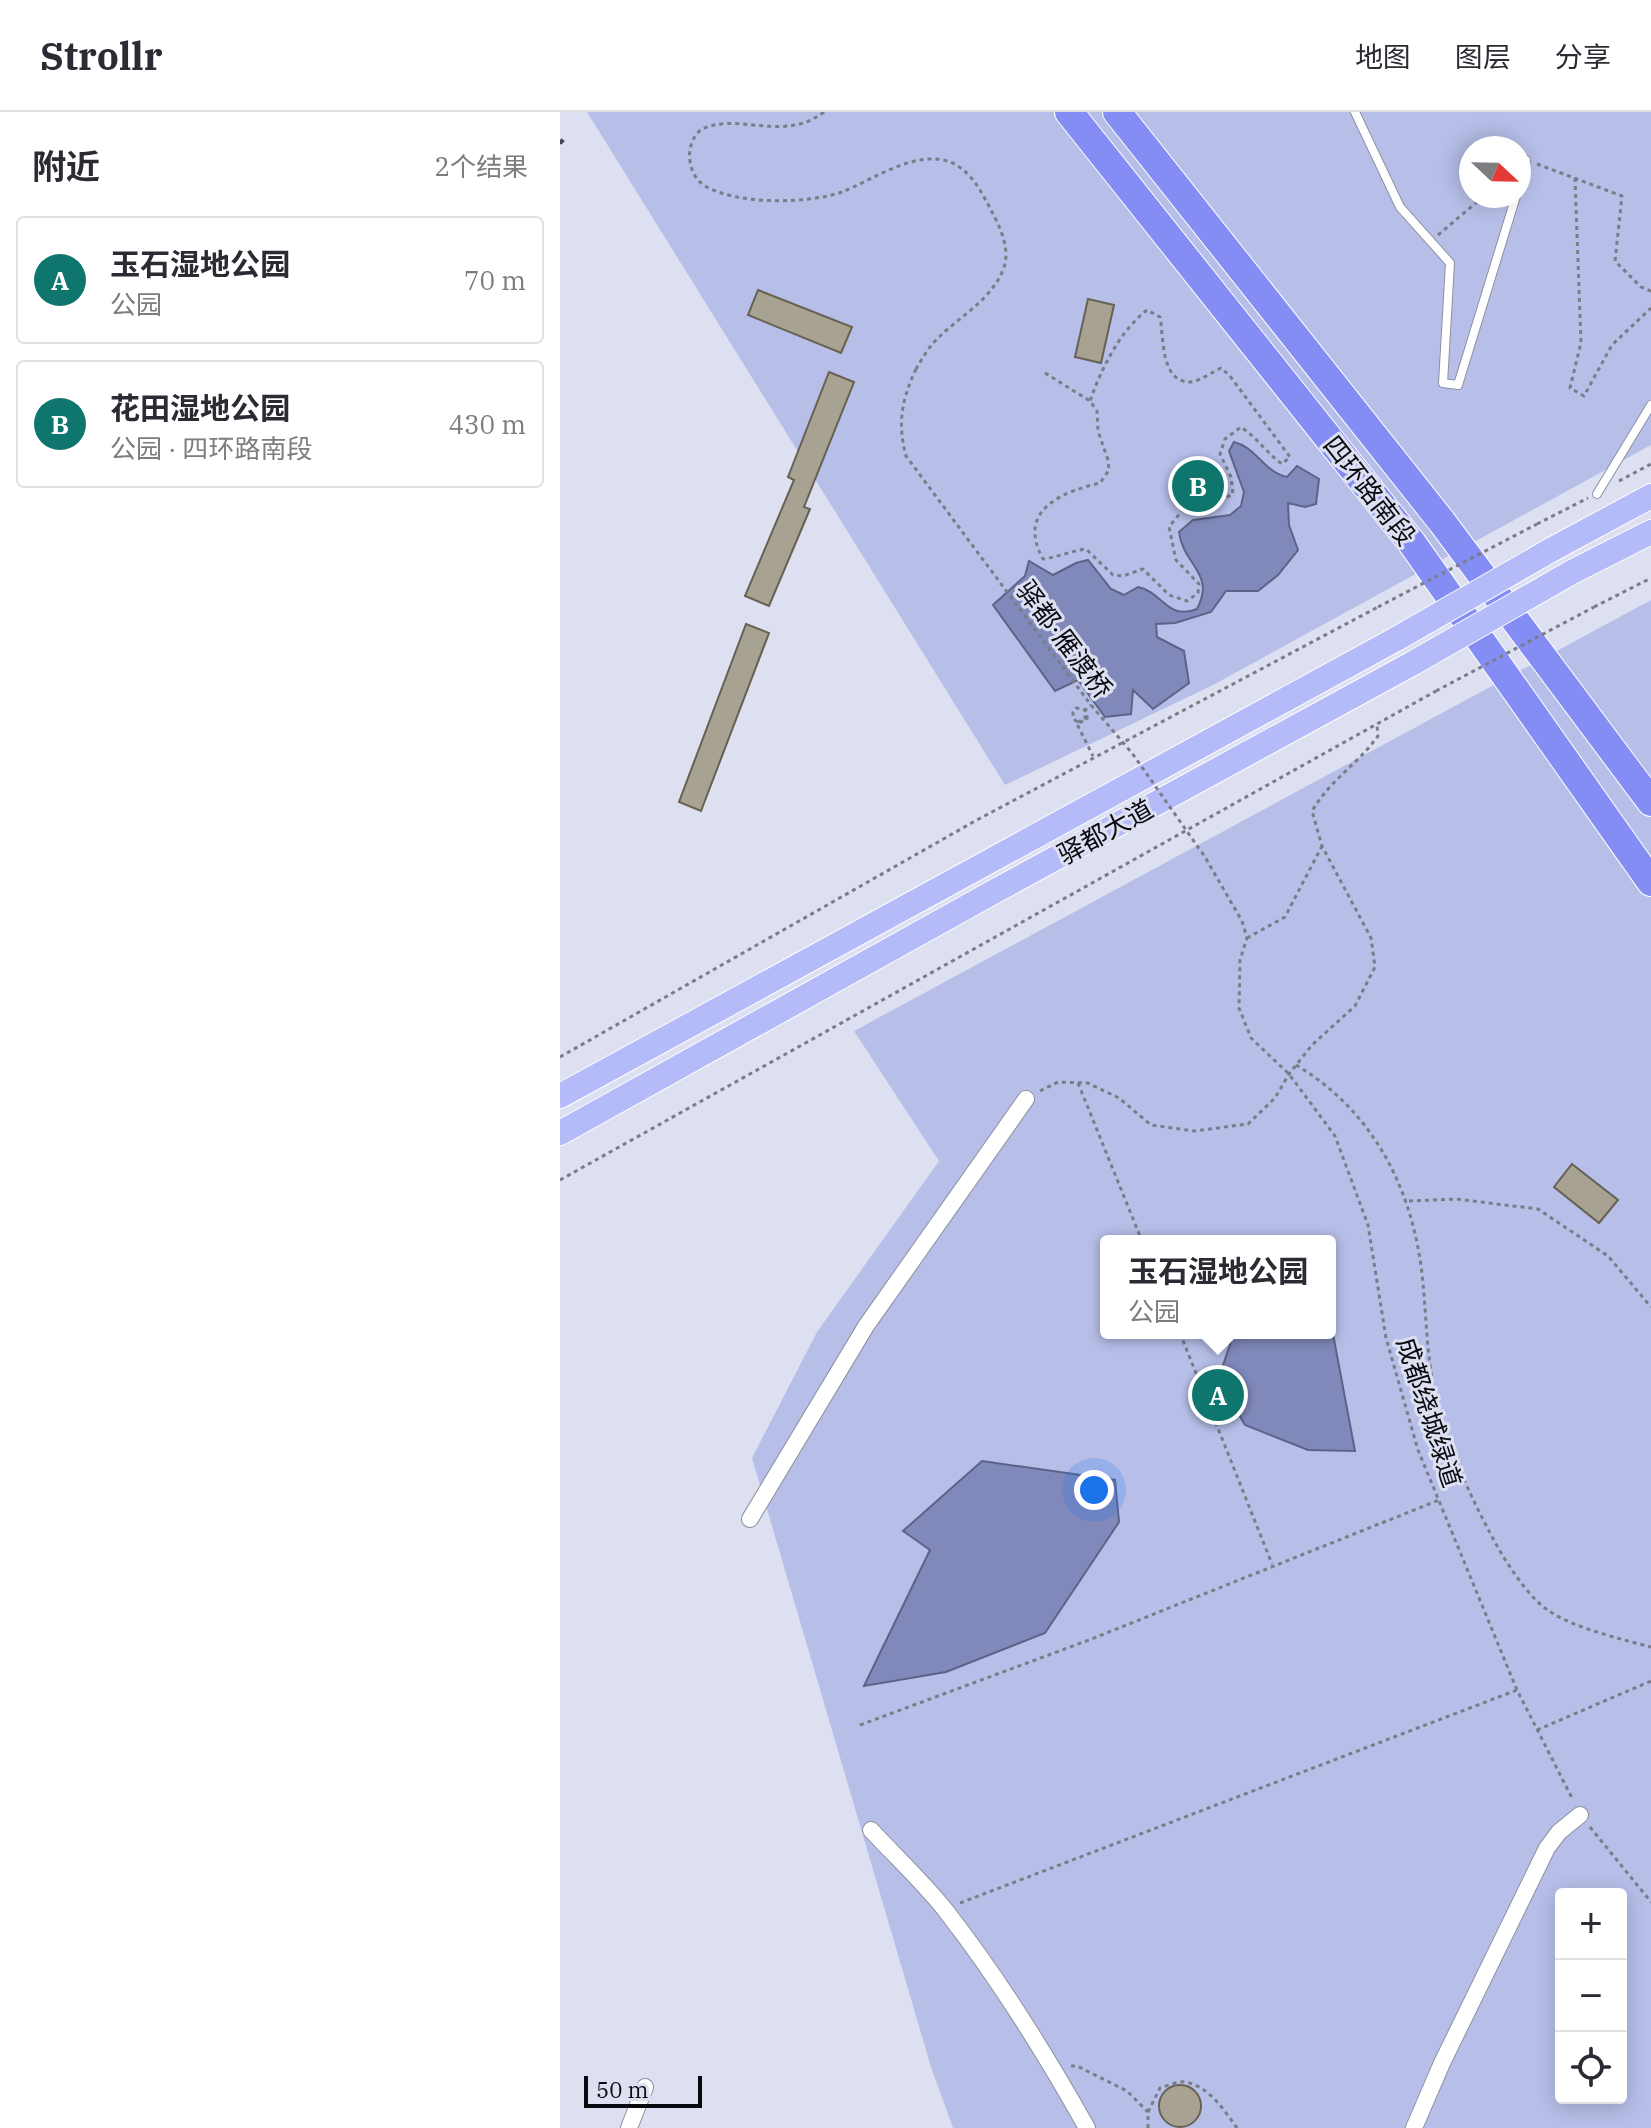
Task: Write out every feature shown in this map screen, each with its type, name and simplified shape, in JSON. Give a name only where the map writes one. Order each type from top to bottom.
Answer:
[{"type":"highway","name":"四环路南段","points":[[1069,112],[1412,543],[1651,882]]},
{"type":"highway","name":"四环路南段","points":[[1117,112],[1442,522],[1651,802]]},
{"type":"main road","name":"驿都大道","points":[[560,1096],[1398,638],[1651,496]]},
{"type":"main road","name":"驿都大道","points":[[560,1133],[1415,662],[1572,572],[1651,532]]},
{"type":"street","points":[[750,1519],[866,1326],[1026,1099]]},
{"type":"street","points":[[1414,2128],[1442,2063],[1547,1848],[1559,1832],[1580,1815]]},
{"type":"street","points":[[871,1830],[945,1909],[1052,2066],[1087,2128]]},
{"type":"street","points":[[629,2128],[645,2087]]},
{"type":"lane","points":[[1355,112],[1400,207],[1450,263],[1443,383],[1458,385],[1512,208]]},
{"type":"lane","points":[[1597,494],[1651,405]]},
{"type":"path","name":"驿都·雁渡桥","points":[[824,112],[795,126],[749,120],[718,121],[701,130],[691,144],[689,159],[694,177],[706,187],[728,194],[773,200],[800,199],[838,193],[902,166],[927,160],[950,162],[969,174],[979,187],[997,222],[1006,252],[1004,267],[994,287],[934,341],[916,369],[899,421],[906,456],[1091,705],[1132,753],[1205,857],[1242,921]]},
{"type":"path","points":[[1531,162],[1622,196],[1615,261],[1641,287],[1651,291]]},
{"type":"path","points":[[1575,178],[1581,343],[1570,388],[1584,396],[1612,345],[1651,308]]},
{"type":"path","points":[[1431,240],[1470,208]]},
{"type":"path","points":[[1045,373],[1090,401],[1097,411],[1098,431],[1109,470],[1100,483],[1054,498],[1043,508],[1037,521],[1037,549],[1043,559],[1086,549],[1113,575],[1123,576],[1143,569],[1169,595],[1187,601],[1198,593],[1199,584],[1176,560],[1169,527],[1182,511],[1210,505],[1233,494],[1231,477],[1220,454],[1225,439],[1241,427],[1282,464],[1290,457],[1221,368],[1192,382],[1180,379],[1170,370],[1164,359],[1160,317],[1147,310],[1122,338],[1090,401]]},
{"type":"path","points":[[560,1057],[1093,756],[1537,524]]},
{"type":"path","points":[[560,1180],[1436,691],[1651,578]]},
{"type":"path","points":[[1091,705],[1085,710],[1085,719],[1077,722],[1072,716],[1076,708],[1083,709],[1087,712],[1087,719],[1077,724],[1093,756]]},
{"type":"path","points":[[1026,1099],[1058,1082],[1088,1083],[1119,1098],[1151,1125],[1194,1131],[1248,1124],[1275,1098],[1312,1045],[1355,1006],[1375,967],[1371,938],[1322,846],[1312,811],[1324,790],[1378,736],[1377,725]]},
{"type":"path","points":[[1247,938],[1285,917],[1322,846]]},
{"type":"path","name":"成都绕城绿道","points":[[1242,921],[1247,938],[1240,960],[1239,1008],[1251,1038],[1289,1074],[1335,1136],[1368,1225],[1386,1338],[1418,1450],[1517,1690],[1580,1815],[1651,1902]]},
{"type":"path","points":[[1296,1065],[1323,1080],[1364,1122],[1391,1166],[1407,1201],[1422,1273],[1428,1355],[1437,1405],[1462,1480],[1491,1536],[1515,1575],[1548,1610],[1596,1631],[1651,1647]]},
{"type":"path","points":[[1078,1083],[1140,1235]]},
{"type":"path","points":[[1407,1201],[1456,1199],[1538,1209],[1608,1256],[1651,1307]]},
{"type":"path","points":[[1182,1339],[1272,1565]]},
{"type":"path","points":[[860,1725],[1089,1640],[1439,1500]]},
{"type":"path","points":[[1536,1730],[1651,1681]]},
{"type":"path","points":[[945,1909],[1517,1690]]},
{"type":"path","points":[[1052,2066],[1077,2066],[1127,2091],[1148,2112]]},
{"type":"path","points":[[1148,2128],[1148,2112],[1160,2088],[1184,2082],[1214,2098],[1237,2128]]},
{"type":"shaded area","points":[[587,112],[1651,112],[1651,445],[1213,685],[1005,785]]},
{"type":"shaded area","points":[[1234,442],[1248,449],[1279,474],[1287,477],[1297,466],[1319,479],[1316,504],[1305,507],[1288,503],[1289,525],[1298,550],[1278,575],[1258,591],[1226,591],[1211,612],[1175,623],[1156,624],[1157,637],[1184,651],[1189,683],[1153,709],[1133,690],[1131,714],[1105,717],[1078,680],[1055,691],[993,605],[1025,576],[1029,561],[1053,575],[1088,560],[1111,589],[1124,595],[1138,587],[1154,594],[1172,609],[1187,612],[1197,609],[1203,586],[1179,532],[1193,520],[1230,515],[1241,506],[1244,492],[1229,451]]},
{"type":"shaded area","points":[[1651,600],[1651,2128],[953,2128],[931,2067],[752,1458],[817,1332],[939,1161],[854,1031]]},
{"type":"shaded area","points":[[1232,1339],[1334,1339],[1355,1451],[1308,1450],[1245,1425],[1218,1380]]},
{"type":"shaded area","points":[[982,1461],[1115,1480],[1119,1522],[1045,1633],[946,1672],[864,1686],[930,1550],[903,1531]]},
{"type":"building","points":[[758,290],[852,327],[841,353],[748,315]]},
{"type":"building","points":[[1088,299],[1114,305],[1101,363],[1075,357]]},
{"type":"building","points":[[829,372],[854,382],[804,507],[810,509],[769,606],[745,596],[794,480],[788,477]]},
{"type":"building","points":[[746,624],[769,633],[701,811],[679,802]]},
{"type":"building","points":[[1572,1164],[1618,1200],[1599,1223],[1554,1187]]},
{"type":"building","points":[[1180,2085],[1195,2091],[1201,2106],[1195,2121],[1180,2127],[1165,2121],[1159,2106],[1165,2091]]},
{"type":"railway","points":[[560,140],[563,143]]},
{"type":"place","name":"花田湿地公园","points":[[1198,486]]},
{"type":"place","name":"玉石湿地公园","points":[[1218,1395]]}]
